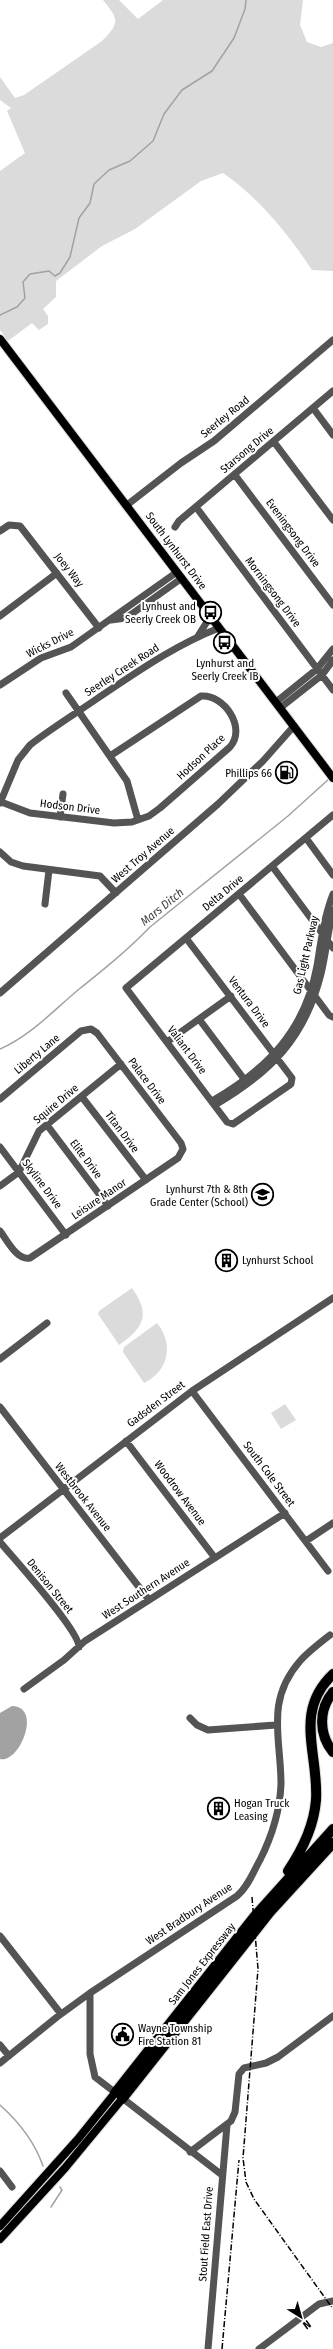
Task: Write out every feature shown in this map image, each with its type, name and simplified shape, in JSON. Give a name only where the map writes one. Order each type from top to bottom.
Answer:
[{"type":"highway","points":[[267,1902],[297,1857],[311,1826],[315,1806],[316,1784],[310,1719],[318,1693],[333,1674]]},
{"type":"highway","points":[[333,1692],[325,1705],[322,1724],[325,1740],[333,1752]]},
{"type":"highway","name":"Sam Jones Expressway","points":[[118,2096],[267,1902],[333,1829]]},
{"type":"highway","name":"Sam Jones Expressway","points":[[118,2096],[265,1918],[333,1843]]},
{"type":"main road","name":"South Lynhurst Drive","points":[[0,339],[127,504],[210,617],[333,778]]},
{"type":"main road","name":"Sam Jones Expressway","points":[[0,2226],[118,2096]]},
{"type":"main road","name":"Sam Jones Expressway","points":[[0,2239],[65,2168],[118,2096]]},
{"type":"street","name":"Seerley Road","points":[[127,504],[181,463],[214,441],[332,344]]},
{"type":"street","name":"Starsong Drive","points":[[175,527],[196,507],[333,391]]},
{"type":"street","points":[[313,408],[333,435]]},
{"type":"street","points":[[274,442],[333,520]]},
{"type":"street","name":"Eveningsong Drive","points":[[235,475],[333,605]]},
{"type":"street","name":"Morningsong Drive","points":[[196,507],[333,690]]},
{"type":"street","name":"Joey Way","points":[[0,531],[9,525],[20,526],[99,628]]},
{"type":"street","points":[[0,616],[57,573]]},
{"type":"street","name":"Wicks Drive","points":[[0,685],[41,658],[71,647],[109,621],[126,618],[180,575]]},
{"type":"street","name":"Seerley Creek Road","points":[[198,636],[210,617]]},
{"type":"street","name":"Seerley Creek Road","points":[[0,802],[18,760],[24,750],[153,661],[187,644],[198,636],[219,628]]},
{"type":"street","points":[[319,672],[333,649]]},
{"type":"street","points":[[278,705],[333,660]]},
{"type":"street","points":[[66,693],[130,786],[138,820]]},
{"type":"street","name":"Hodson Place","points":[[110,756],[201,696],[211,697],[219,701],[235,722],[236,737],[230,747],[160,808],[138,820]]},
{"type":"street","name":"West Troy Avenue","points":[[0,993],[116,893],[242,781],[294,726]]},
{"type":"street","points":[[60,817],[63,794]]},
{"type":"street","name":"Hodson Drive","points":[[0,802],[28,812],[60,817],[119,823],[138,820]]},
{"type":"street","name":"Delta Drive","points":[[126,988],[333,815]]},
{"type":"street","points":[[306,838],[333,875]]},
{"type":"street","points":[[0,852],[15,864],[48,870],[100,876],[116,893]]},
{"type":"street","points":[[272,866],[333,948]]},
{"type":"street","points":[[45,904],[48,870]]},
{"type":"street","points":[[239,894],[313,993],[333,1017]]},
{"type":"street","name":"Gas Light Parkway","points":[[213,1103],[247,1082],[297,1035],[309,1013],[313,993],[321,973],[324,936],[333,894]]},
{"type":"street","name":"Gas Light Parkway","points":[[324,936],[333,910]]},
{"type":"street","name":"Ventura Drive","points":[[186,938],[291,1076],[292,1082],[235,1123],[231,1124]]},
{"type":"street","name":"Valiant Drive","points":[[126,988],[213,1103],[231,1124]]},
{"type":"street","points":[[167,1042],[231,996]]},
{"type":"street","points":[[199,1018],[247,1082]]},
{"type":"street","name":"Palace Drive","points":[[90,1029],[96,1032],[181,1143],[182,1151]]},
{"type":"street","name":"Liberty Lane","points":[[0,1099],[81,1031],[90,1029]]},
{"type":"street","name":"Squire Drive","points":[[0,1186],[19,1172],[37,1134],[121,1064]]},
{"type":"street","name":"Titan Drive","points":[[82,1097],[146,1180]]},
{"type":"street","name":"Elite Drive","points":[[47,1126],[108,1206]]},
{"type":"street","name":"Skyline Drive","points":[[0,1147],[66,1235]]},
{"type":"street","name":"Leisure Manor","points":[[0,1231],[19,1256],[25,1259],[32,1258],[180,1157],[182,1151]]},
{"type":"street","name":"Gadsden Street","points":[[0,1538],[192,1391],[333,1298]]},
{"type":"street","points":[[0,1359],[47,1323]]},
{"type":"street","name":"South Cole Street","points":[[192,1391],[328,1571]]},
{"type":"street","name":"Westbrook Avenue","points":[[0,1407],[148,1600]]},
{"type":"street","name":"Woodrow Avenue","points":[[126,1441],[215,1558]]},
{"type":"street","name":"West Southern Avenue","points":[[24,1689],[79,1647],[148,1600],[285,1513]]},
{"type":"street","points":[[306,1541],[333,1523]]},
{"type":"street","name":"Denison Street","points":[[0,1542],[43,1593],[73,1632],[79,1642],[79,1647]]},
{"type":"street","name":"West Bradbury Avenue","points":[[0,2063],[61,2014],[90,1993],[237,1896],[246,1886],[270,1839],[279,1805],[280,1771],[276,1726],[279,1703],[286,1684],[298,1663],[330,1635]]},
{"type":"street","points":[[190,1718],[197,1725],[208,1730],[276,1726]]},
{"type":"street","points":[[0,1936],[61,2014]]},
{"type":"street","name":"Stout Field East Drive","points":[[90,1993],[89,2046],[92,2070],[98,2080],[190,2152],[222,2175],[208,2349]]},
{"type":"street","points":[[190,2152],[227,2125],[234,2117],[236,2089],[239,2074],[250,2066],[266,2063],[278,2057],[333,2016]]},
{"type":"street","points":[[0,2045],[9,2056]]},
{"type":"street","points":[[222,2175],[227,2125]]},
{"type":"street","points":[[0,2171],[12,2187]]},
{"type":"street","points":[[259,2349],[319,2304],[333,2301]]},
{"type":"shaded area","points":[[103,0],[119,0],[138,19],[163,0],[303,0],[300,25],[307,42],[321,47],[333,43],[333,271],[312,270],[283,230],[261,205],[223,173],[201,181],[135,229],[102,246],[56,281],[56,297],[43,309],[48,316],[48,324],[39,330],[32,323],[8,341],[0,330],[0,171],[25,153],[7,111],[11,108],[0,100],[0,77],[15,98],[24,95],[102,41],[115,25],[114,16]]},
{"type":"shaded area","points":[[132,1288],[142,1306],[142,1320],[134,1332],[119,1345],[98,1314],[99,1311]]},
{"type":"shaded area","points":[[157,1323],[166,1340],[166,1356],[164,1364],[159,1372],[144,1383],[123,1352],[124,1347]]},
{"type":"shaded area","points":[[285,1404],[296,1420],[281,1429],[271,1413]]},
{"type":"shaded area","points":[[12,1706],[21,1709],[26,1715],[27,1725],[25,1735],[14,1753],[7,1758],[0,1759],[0,1713]]},
{"type":"waterway","points":[[0,315],[17,307],[25,298],[23,282],[30,274],[49,271],[55,276],[60,273],[70,257],[79,218],[90,203],[94,184],[109,170],[130,161],[153,141],[164,114],[182,90],[212,71],[234,38],[245,9],[246,0]]},
{"type":"waterway","name":"Mars Ditch","points":[[0,1049],[11,1044],[41,1022],[124,952],[150,927],[288,816],[330,778]]},
{"type":"waterway","points":[[0,2105],[13,2118],[31,2141],[43,2166]]},
{"type":"waterway","points":[[51,2207],[62,2190],[60,2187]]},
{"type":"railway","points":[[252,1897],[258,1969],[243,2158],[246,2182],[254,2199],[333,2309]]},
{"type":"railway","points":[[222,2349],[239,2160]]},
{"type":"place","name":"Lynhust and Seerly Creek OB","points":[[211,612]]},
{"type":"place","name":"Lynhurst and Seerly Creek IB","points":[[225,643]]},
{"type":"place","name":"Phillips 66","points":[[287,773]]},
{"type":"place","name":"Lynhurst 7th & 8th Grade Center (School)","points":[[263,1195]]},
{"type":"place","name":"Lynhurst School","points":[[227,1260]]},
{"type":"place","name":"Hogan Truck Leasing","points":[[219,1809]]},
{"type":"place","name":"Wayne Township Fire Station 81","points":[[122,2034]]}]
